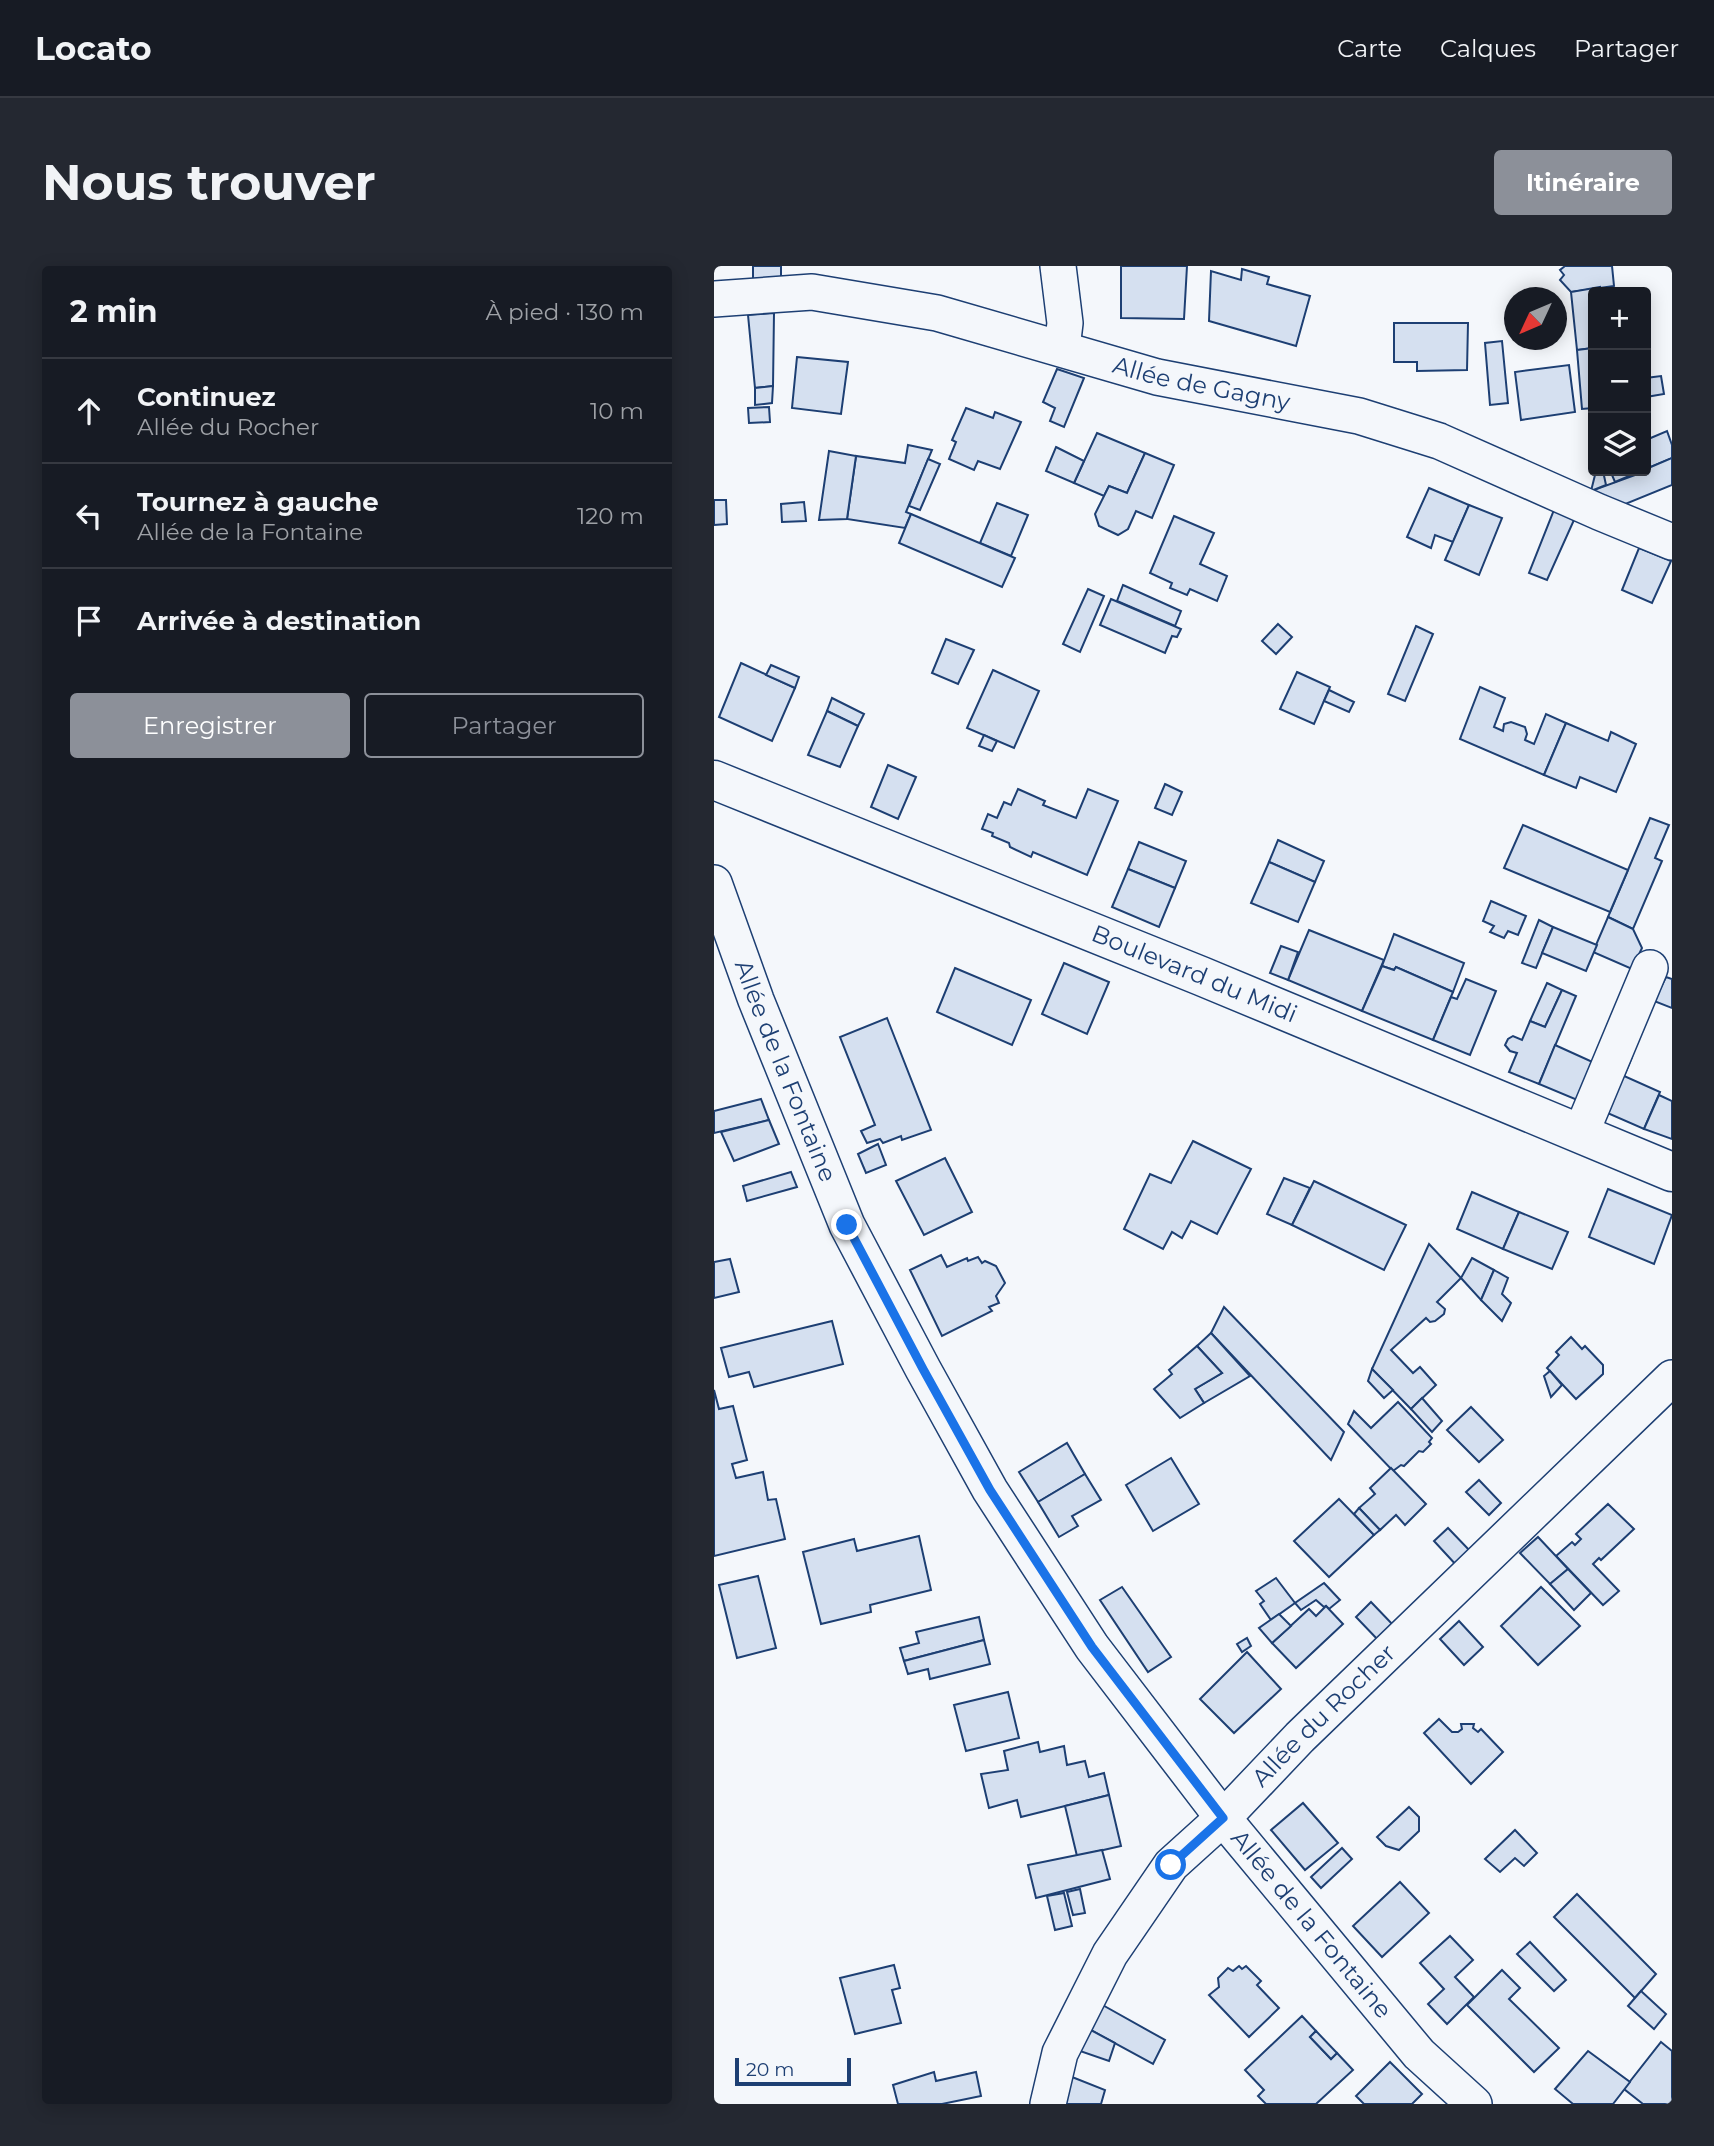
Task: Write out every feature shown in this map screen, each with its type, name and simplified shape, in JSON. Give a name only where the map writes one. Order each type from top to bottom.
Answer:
[{"type":"street","points":[[1058,266],[1066,323],[1062,348]]},
{"type":"street","name":"Allée de Gagny","points":[[714,299],[812,292],[937,313],[1157,377],[1359,416],[1427,438],[1672,542]]},
{"type":"street","name":"Boulevard du Midi","points":[[714,780],[1201,976],[1672,1172]]},
{"type":"street","name":"Allée de la Fontaine","points":[[714,883],[756,1000],[847,1225],[990,1490],[1092,1647],[1223,1818],[1419,2053],[1474,2104]]},
{"type":"street","points":[[1581,1133],[1650,968]]},
{"type":"street","name":"Allée du Rocher","points":[[1048,2104],[1060,2053],[1110,1954],[1171,1865],[1223,1818],[1300,1737],[1672,1378]]},
{"type":"building","points":[[753,266],[781,266],[781,277],[753,279]]},
{"type":"building","points":[[1121,266],[1187,266],[1184,319],[1121,318]]},
{"type":"building","points":[[1565,266],[1612,266],[1614,286],[1588,287],[1588,290],[1571,292],[1560,280],[1564,275],[1560,270]]},
{"type":"building","points":[[1242,269],[1269,277],[1267,284],[1310,296],[1296,346],[1209,321],[1211,271],[1241,280]]},
{"type":"building","points":[[1588,289],[1588,349],[1577,350],[1571,292]]},
{"type":"building","points":[[774,313],[773,386],[755,388],[748,315]]},
{"type":"building","points":[[1394,323],[1468,323],[1467,370],[1417,371],[1417,362],[1394,362]]},
{"type":"building","points":[[1502,341],[1508,403],[1490,405],[1485,343]]},
{"type":"building","points":[[1588,349],[1588,408],[1582,409],[1577,350]]},
{"type":"building","points":[[797,357],[848,362],[841,414],[792,408]]},
{"type":"building","points":[[1569,365],[1575,412],[1521,420],[1515,372]]},
{"type":"building","points":[[1057,369],[1084,378],[1064,427],[1050,421],[1055,408],[1043,402]]},
{"type":"building","points":[[1661,376],[1664,394],[1651,396],[1651,377]]},
{"type":"building","points":[[773,386],[772,403],[755,405],[755,388]]},
{"type":"building","points":[[769,407],[770,422],[749,423],[748,408]]},
{"type":"building","points":[[966,408],[993,418],[995,412],[1021,422],[1000,469],[978,461],[974,470],[949,459],[956,442],[952,440]]},
{"type":"building","points":[[1667,431],[1672,445],[1672,458],[1651,467],[1651,438]]},
{"type":"building","points":[[1097,433],[1145,453],[1127,493],[1109,486],[1104,496],[1074,483]]},
{"type":"building","points":[[908,445],[932,450],[906,512],[911,514],[905,528],[847,519],[856,456],[905,463]]},
{"type":"building","points":[[1056,447],[1084,461],[1074,483],[1046,471]]},
{"type":"building","points":[[829,451],[856,456],[847,519],[819,520]]},
{"type":"building","points":[[1145,453],[1174,465],[1152,518],[1136,511],[1128,529],[1118,535],[1099,526],[1095,514],[1109,486],[1127,493]]},
{"type":"building","points":[[1672,458],[1672,485],[1623,505],[1591,491],[1632,476],[1651,476],[1651,467]]},
{"type":"building","points":[[928,459],[940,464],[920,510],[909,506]]},
{"type":"building","points":[[1595,476],[1604,476],[1606,485],[1591,491]]},
{"type":"building","points":[[1612,476],[1629,476],[1615,482]]},
{"type":"building","points":[[1429,488],[1469,505],[1453,542],[1435,535],[1431,548],[1407,537]]},
{"type":"building","points":[[714,500],[726,500],[727,524],[714,525]]},
{"type":"building","points":[[804,502],[806,521],[782,522],[781,504]]},
{"type":"building","points":[[997,503],[1028,515],[1011,556],[980,543]]},
{"type":"building","points":[[1469,505],[1502,518],[1479,575],[1445,560]]},
{"type":"building","points":[[1554,510],[1574,520],[1547,580],[1529,573]]},
{"type":"building","points":[[911,514],[1015,558],[1002,587],[899,543]]},
{"type":"building","points":[[1174,516],[1214,533],[1200,564],[1227,576],[1217,601],[1190,589],[1187,595],[1170,588],[1172,583],[1150,573]]},
{"type":"building","points":[[1639,548],[1671,561],[1652,603],[1622,590]]},
{"type":"building","points":[[1123,585],[1181,611],[1175,626],[1117,601]]},
{"type":"building","points":[[1088,589],[1104,596],[1080,652],[1063,644]]},
{"type":"building","points":[[1111,599],[1181,629],[1177,637],[1172,636],[1165,653],[1100,625]]},
{"type":"building","points":[[1278,624],[1292,637],[1276,654],[1262,641]]},
{"type":"building","points":[[1416,626],[1433,634],[1405,701],[1388,694]]},
{"type":"building","points":[[946,639],[974,650],[958,684],[932,673]]},
{"type":"building","points":[[741,663],[795,688],[772,741],[719,717]]},
{"type":"building","points":[[771,665],[799,677],[795,688],[766,675]]},
{"type":"building","points":[[993,670],[1039,691],[1014,748],[967,728]]},
{"type":"building","points":[[1297,672],[1330,687],[1314,724],[1280,709]]},
{"type":"building","points":[[1480,687],[1505,698],[1494,727],[1503,731],[1504,724],[1511,722],[1525,727],[1525,740],[1534,744],[1546,714],[1566,723],[1544,775],[1460,739]]},
{"type":"building","points":[[1329,690],[1354,702],[1349,712],[1324,701]]},
{"type":"building","points":[[832,698],[864,714],[858,726],[827,711]]},
{"type":"building","points":[[827,711],[858,726],[840,767],[808,755]]},
{"type":"building","points":[[1566,723],[1608,741],[1611,732],[1636,744],[1616,792],[1580,777],[1576,788],[1544,775]]},
{"type":"building","points":[[984,735],[997,741],[992,751],[979,746]]},
{"type":"building","points":[[888,765],[916,777],[898,819],[871,807]]},
{"type":"building","points":[[1165,784],[1182,792],[1172,815],[1155,808]]},
{"type":"building","points":[[1018,789],[1045,801],[1043,805],[1076,818],[1088,789],[1118,801],[1087,875],[1033,852],[1031,857],[982,829],[988,814],[997,818],[1004,802],[1011,805]]},
{"type":"building","points":[[1650,818],[1669,825],[1655,858],[1662,861],[1633,929],[1608,917]]},
{"type":"building","points":[[1523,825],[1628,870],[1610,912],[1504,868]]},
{"type":"building","points":[[1278,840],[1324,861],[1315,882],[1269,862]]},
{"type":"building","points":[[1139,842],[1186,861],[1175,888],[1128,869]]},
{"type":"building","points":[[1269,862],[1315,882],[1298,922],[1251,903]]},
{"type":"building","points":[[1128,869],[1175,888],[1159,927],[1112,907]]},
{"type":"building","points":[[1491,901],[1526,916],[1518,935],[1508,931],[1504,938],[1490,932],[1494,926],[1483,921]]},
{"type":"building","points":[[1608,917],[1633,929],[1642,948],[1632,969],[1593,952]]},
{"type":"building","points":[[1539,920],[1553,927],[1536,968],[1522,963]]},
{"type":"building","points":[[1553,927],[1597,945],[1586,971],[1542,953]]},
{"type":"building","points":[[1309,930],[1384,960],[1362,1011],[1288,980]]},
{"type":"building","points":[[1394,934],[1464,963],[1453,992],[1396,967],[1394,970],[1382,966]]},
{"type":"building","points":[[1281,946],[1298,952],[1288,980],[1270,973]]},
{"type":"building","points":[[1064,963],[1109,982],[1087,1034],[1042,1014]]},
{"type":"building","points":[[1382,966],[1394,970],[1396,967],[1453,992],[1433,1040],[1362,1011]]},
{"type":"building","points":[[955,968],[1031,1000],[1012,1045],[937,1012]]},
{"type":"building","points":[[1666,977],[1672,979],[1672,1008],[1654,1001]]},
{"type":"building","points":[[1466,979],[1496,991],[1470,1055],[1433,1040],[1451,997],[1457,999]]},
{"type":"building","points":[[1547,983],[1562,990],[1545,1027],[1530,1021]]},
{"type":"building","points":[[1562,990],[1576,996],[1539,1084],[1509,1072],[1517,1053],[1510,1051],[1505,1045],[1508,1039],[1513,1036],[1522,1040],[1530,1021],[1545,1027]]},
{"type":"building","points":[[887,1018],[931,1130],[902,1140],[901,1136],[883,1143],[880,1139],[867,1143],[861,1131],[875,1125],[840,1037]]},
{"type":"building","points":[[1555,1045],[1597,1064],[1582,1102],[1539,1084]]},
{"type":"building","points":[[1619,1051],[1632,1057],[1624,1076],[1660,1092],[1644,1129],[1596,1108]]},
{"type":"building","points":[[1659,1095],[1672,1101],[1672,1139],[1644,1129]]},
{"type":"building","points":[[761,1099],[769,1120],[714,1133],[714,1111]]},
{"type":"building","points":[[769,1120],[779,1144],[734,1161],[721,1132]]},
{"type":"building","points":[[1193,1141],[1251,1169],[1217,1234],[1191,1221],[1182,1238],[1172,1232],[1163,1249],[1124,1229],[1150,1174],[1171,1183]]},
{"type":"building","points":[[878,1144],[886,1165],[866,1173],[858,1154]]},
{"type":"building","points":[[945,1158],[972,1212],[924,1235],[896,1181]]},
{"type":"building","points":[[791,1172],[797,1187],[747,1201],[743,1186]]},
{"type":"building","points":[[1284,1178],[1310,1188],[1292,1225],[1267,1214]]},
{"type":"building","points":[[1314,1181],[1406,1225],[1384,1270],[1292,1225]]},
{"type":"building","points":[[1608,1189],[1672,1215],[1654,1264],[1589,1237]]},
{"type":"building","points":[[1472,1192],[1519,1212],[1503,1249],[1457,1229]]},
{"type":"building","points":[[1519,1212],[1568,1232],[1552,1269],[1503,1249]]},
{"type":"building","points":[[1429,1244],[1461,1278],[1437,1302],[1445,1309],[1444,1314],[1435,1321],[1430,1322],[1426,1318],[1391,1350],[1413,1373],[1420,1367],[1436,1385],[1411,1409],[1372,1369]]},
{"type":"building","points":[[941,1255],[947,1267],[967,1258],[968,1261],[978,1257],[982,1263],[985,1261],[996,1266],[1005,1283],[996,1296],[999,1303],[989,1307],[992,1311],[942,1336],[910,1270]]},
{"type":"building","points":[[1472,1258],[1494,1270],[1481,1300],[1461,1278]]},
{"type":"building","points":[[730,1259],[739,1292],[714,1298],[714,1262]]},
{"type":"building","points":[[1494,1270],[1508,1278],[1502,1294],[1511,1303],[1502,1321],[1481,1300]]},
{"type":"building","points":[[1224,1307],[1344,1432],[1331,1460],[1211,1333]]},
{"type":"building","points":[[832,1321],[843,1364],[754,1387],[749,1372],[729,1377],[721,1348]]},
{"type":"building","points":[[1211,1333],[1250,1376],[1204,1403],[1195,1389],[1222,1373],[1197,1346]]},
{"type":"building","points":[[1571,1337],[1582,1349],[1585,1346],[1603,1365],[1603,1374],[1576,1399],[1547,1368],[1559,1355],[1556,1352]]},
{"type":"building","points":[[1197,1346],[1222,1373],[1195,1389],[1204,1403],[1180,1418],[1154,1389],[1172,1374],[1169,1370]]},
{"type":"building","points":[[1372,1369],[1393,1390],[1384,1398],[1368,1381]]},
{"type":"building","points":[[1550,1371],[1562,1385],[1551,1397],[1544,1376]]},
{"type":"building","points":[[714,1390],[719,1409],[733,1406],[747,1460],[732,1464],[736,1478],[763,1472],[768,1500],[776,1499],[785,1539],[714,1556]]},
{"type":"building","points":[[1422,1398],[1442,1421],[1432,1432],[1411,1409]]},
{"type":"building","points":[[1398,1402],[1432,1438],[1429,1442],[1431,1444],[1423,1452],[1419,1451],[1404,1466],[1401,1465],[1393,1471],[1348,1424],[1354,1411],[1371,1428]]},
{"type":"building","points":[[1471,1407],[1503,1440],[1479,1462],[1447,1430]]},
{"type":"building","points":[[1067,1443],[1085,1474],[1038,1502],[1019,1472]]},
{"type":"building","points":[[1171,1458],[1199,1504],[1153,1531],[1126,1485]]},
{"type":"building","points":[[1391,1468],[1426,1504],[1405,1525],[1396,1515],[1380,1530],[1359,1508],[1375,1494],[1370,1488]]},
{"type":"building","points":[[1085,1474],[1101,1500],[1072,1516],[1078,1526],[1059,1537],[1038,1502]]},
{"type":"building","points":[[1479,1480],[1501,1503],[1489,1515],[1466,1492]]},
{"type":"building","points":[[1339,1499],[1374,1535],[1329,1577],[1294,1541]]},
{"type":"building","points":[[1608,1504],[1634,1529],[1601,1560],[1599,1558],[1593,1564],[1619,1591],[1603,1605],[1556,1556],[1572,1542],[1575,1545],[1581,1539],[1576,1534]]},
{"type":"building","points":[[1359,1508],[1380,1530],[1374,1535],[1354,1514]]},
{"type":"building","points":[[1448,1528],[1472,1553],[1458,1567],[1434,1541]]},
{"type":"building","points":[[919,1536],[931,1590],[870,1605],[871,1612],[821,1624],[803,1552],[854,1539],[857,1551]]},
{"type":"building","points":[[1538,1537],[1568,1569],[1550,1584],[1520,1553]]},
{"type":"building","points":[[1568,1569],[1591,1593],[1574,1610],[1550,1584]]},
{"type":"building","points":[[758,1576],[776,1648],[737,1658],[719,1585]]},
{"type":"building","points":[[1276,1578],[1295,1603],[1271,1620],[1260,1604],[1264,1601],[1256,1591]]},
{"type":"building","points":[[1324,1583],[1340,1600],[1329,1609],[1316,1600],[1301,1610],[1295,1603]]},
{"type":"building","points":[[1122,1587],[1171,1657],[1148,1672],[1100,1600]]},
{"type":"building","points":[[1541,1587],[1580,1626],[1538,1665],[1501,1626]]},
{"type":"building","points":[[1371,1602],[1395,1627],[1380,1642],[1356,1617]]},
{"type":"building","points":[[1326,1606],[1343,1624],[1296,1668],[1272,1643],[1309,1609],[1316,1616]]},
{"type":"building","points":[[1279,1614],[1291,1626],[1272,1643],[1259,1628]]},
{"type":"building","points":[[979,1617],[984,1640],[904,1661],[900,1648],[919,1643],[916,1632]]},
{"type":"building","points":[[1459,1621],[1483,1647],[1464,1665],[1440,1639]]},
{"type":"building","points":[[1247,1638],[1251,1646],[1242,1652],[1237,1644]]},
{"type":"building","points":[[984,1640],[990,1664],[930,1679],[928,1669],[908,1674],[904,1661]]},
{"type":"building","points":[[1247,1652],[1281,1689],[1234,1733],[1200,1699]]},
{"type":"building","points":[[1008,1692],[1019,1738],[966,1751],[954,1705]]},
{"type":"building","points":[[1439,1719],[1452,1732],[1462,1729],[1461,1724],[1474,1724],[1473,1728],[1478,1732],[1481,1729],[1503,1752],[1471,1784],[1424,1733]]},
{"type":"building","points":[[1038,1742],[1040,1752],[1064,1746],[1067,1765],[1085,1761],[1089,1777],[1104,1773],[1109,1795],[1021,1817],[1017,1800],[989,1808],[981,1774],[1008,1770],[1004,1751]]},
{"type":"building","points":[[1109,1795],[1121,1846],[1077,1856],[1065,1806]]},
{"type":"building","points":[[1303,1803],[1338,1843],[1305,1870],[1271,1830]]},
{"type":"building","points":[[1409,1807],[1419,1817],[1419,1831],[1399,1850],[1386,1846],[1377,1837]]},
{"type":"building","points":[[1515,1830],[1537,1853],[1524,1866],[1515,1858],[1500,1872],[1485,1859]]},
{"type":"building","points":[[1342,1848],[1352,1859],[1321,1888],[1311,1877]]},
{"type":"building","points":[[1102,1850],[1110,1879],[1036,1898],[1028,1865]]},
{"type":"building","points":[[1400,1882],[1429,1913],[1382,1957],[1353,1926]]},
{"type":"building","points":[[1080,1889],[1085,1913],[1073,1915],[1067,1892]]},
{"type":"building","points":[[1064,1893],[1072,1926],[1055,1930],[1047,1896]]},
{"type":"building","points":[[1577,1894],[1656,1974],[1635,1998],[1554,1917]]},
{"type":"building","points":[[1450,1936],[1473,1960],[1455,1977],[1474,1997],[1447,2024],[1428,2004],[1444,1989],[1420,1963]]},
{"type":"building","points":[[1530,1942],[1566,1980],[1554,1991],[1517,1954]]},
{"type":"building","points":[[894,1965],[900,1988],[892,1990],[901,2023],[855,2034],[840,1978]]},
{"type":"building","points":[[1239,1966],[1242,1969],[1246,1966],[1261,1981],[1257,1985],[1279,2008],[1249,2037],[1209,1995],[1219,1987],[1218,1978],[1228,1968],[1233,1971]]},
{"type":"building","points":[[1502,1970],[1520,1988],[1509,1999],[1559,2048],[1534,2072],[1467,2005]]},
{"type":"building","points":[[1641,1991],[1666,2014],[1654,2029],[1628,2006]]},
{"type":"building","points":[[1099,2003],[1165,2040],[1153,2064],[1087,2028]]},
{"type":"building","points":[[1302,2016],[1316,2031],[1310,2037],[1331,2059],[1337,2053],[1353,2070],[1316,2104],[1266,2104],[1258,2096],[1264,2090],[1245,2070]]},
{"type":"building","points":[[1087,2028],[1115,2043],[1109,2061],[1077,2050]]},
{"type":"building","points":[[1316,2031],[1337,2053],[1331,2059],[1310,2037]]},
{"type":"building","points":[[1661,2042],[1672,2051],[1672,2101],[1669,2104],[1643,2104],[1624,2089]]},
{"type":"building","points":[[1588,2051],[1630,2082],[1613,2104],[1573,2104],[1555,2089]]},
{"type":"building","points":[[1390,2062],[1422,2094],[1412,2104],[1364,2104],[1356,2096]]},
{"type":"building","points":[[934,2072],[936,2081],[976,2072],[981,2096],[942,2104],[898,2104],[893,2085]]},
{"type":"building","points":[[1067,2075],[1105,2090],[1101,2104],[1058,2104]]},
{"type":"route","points":[[847,1225],[990,1490],[1092,1647],[1223,1818],[1171,1865]]}]
